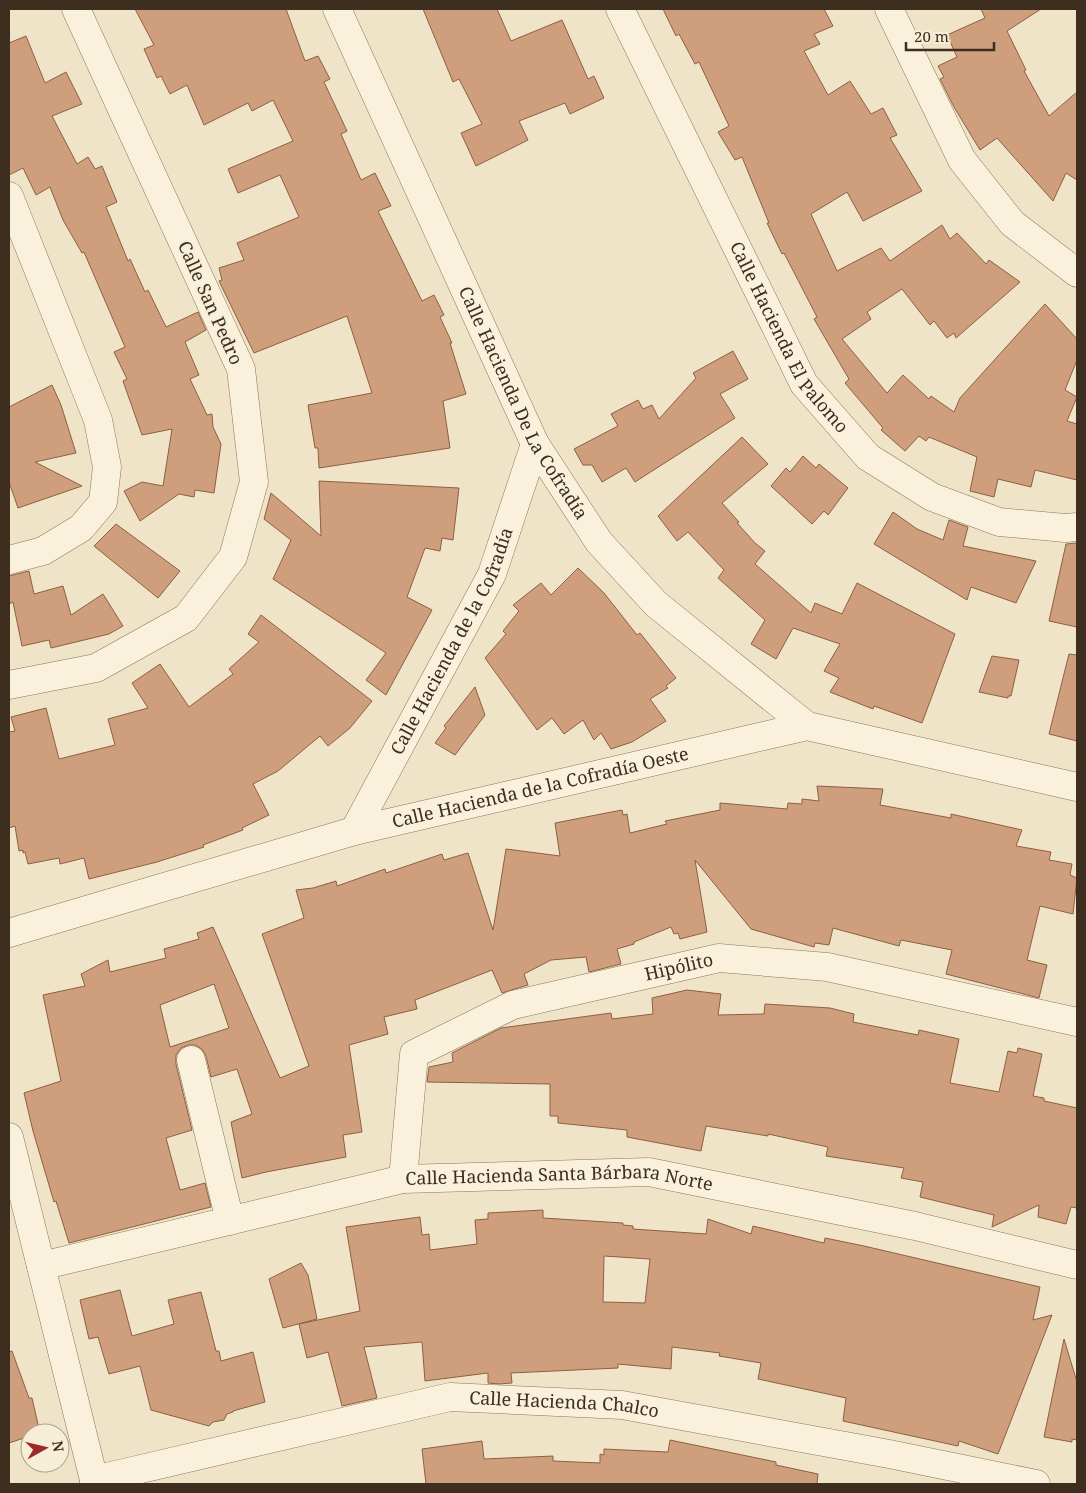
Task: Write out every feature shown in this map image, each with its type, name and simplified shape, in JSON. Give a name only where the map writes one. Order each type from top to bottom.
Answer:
[{"type":"street","name":"Calle San Pedro","points":[[9,685],[96,668],[186,618],[233,557],[254,482],[241,369],[76,9]]},
{"type":"street","name":"Calle Hacienda De La Cofradía","points":[[337,9],[535,444],[600,542],[656,604],[807,726]]},
{"type":"street","name":"Calle Hacienda El Palomo","points":[[620,9],[804,384],[868,457],[932,497],[999,522],[1065,528],[1077,527]]},
{"type":"street","points":[[889,9],[962,160],[1012,223],[1077,273]]},
{"type":"street","points":[[9,196],[98,420],[107,467],[103,502],[81,528],[43,551],[9,560]]},
{"type":"street","name":"Calle Hacienda de la Cofradía","points":[[354,831],[492,574],[535,444]]},
{"type":"street","name":"Calle Hacienda de la Cofradía Oeste","points":[[9,933],[354,831],[807,726],[1077,787]]},
{"type":"street","name":"Hipólito","points":[[403,1179],[414,1054],[513,1005],[719,958],[827,967],[1077,1022]]},
{"type":"street","points":[[191,1060],[230,1221]]},
{"type":"street","points":[[9,1137],[95,1482]]},
{"type":"street","name":"Calle Hacienda Santa Bárbara Norte","points":[[41,1266],[403,1179],[649,1172],[915,1226],[1077,1265]]},
{"type":"street","name":"Calle Hacienda Chalco","points":[[95,1482],[450,1397],[622,1405],[889,1454],[1036,1484]]},
{"type":"building","points":[[135,9],[286,9],[305,61],[318,56],[330,79],[324,82],[347,131],[341,134],[361,180],[375,173],[391,206],[378,211],[422,301],[434,295],[444,315],[440,317],[452,343],[450,343],[466,394],[443,401],[450,448],[319,468],[318,448],[315,448],[308,405],[372,393],[347,316],[254,353],[219,281],[222,280],[219,268],[244,260],[237,243],[299,217],[280,175],[238,193],[228,169],[293,141],[273,100],[252,111],[248,103],[204,125],[187,85],[170,94],[161,76],[157,78],[144,49],[154,45]]},
{"type":"building","points":[[423,9],[497,9],[511,41],[562,20],[588,79],[594,76],[604,98],[570,114],[565,103],[519,121],[528,140],[476,166],[461,133],[482,124],[459,79],[453,82]]},
{"type":"building","points":[[663,9],[824,9],[833,26],[814,34],[820,44],[804,51],[828,95],[850,81],[871,114],[883,108],[897,135],[890,138],[922,191],[863,221],[847,192],[811,214],[837,271],[881,248],[890,261],[942,225],[950,239],[957,233],[986,264],[989,260],[1020,282],[956,338],[954,333],[947,338],[934,321],[930,325],[902,289],[867,312],[871,319],[842,339],[887,393],[903,375],[929,399],[931,396],[954,412],[960,398],[1045,304],[1077,339],[1077,360],[1065,390],[1077,397],[1067,421],[1077,424],[1077,480],[1035,470],[1031,487],[998,479],[994,497],[970,491],[977,457],[929,437],[926,441],[919,436],[905,451],[881,430],[883,428],[845,383],[849,379],[814,319],[817,317],[767,223],[769,223],[742,157],[735,160],[718,132],[729,126],[699,62],[695,64],[679,34],[676,36]]},
{"type":"building","points":[[981,9],[1041,9],[1007,31],[1026,70],[1024,71],[1049,116],[1077,92],[1077,180],[1066,173],[1053,201],[997,138],[980,150],[954,107],[940,79],[944,77],[938,66],[957,57],[947,35],[985,18]]},
{"type":"building","points":[[26,36],[45,83],[66,72],[82,104],[52,116],[77,164],[88,157],[95,169],[102,166],[117,202],[106,207],[128,261],[130,259],[145,292],[148,290],[166,327],[198,312],[206,330],[185,342],[199,375],[190,379],[207,415],[212,414],[213,427],[221,444],[214,493],[195,490],[194,497],[179,494],[140,521],[124,491],[142,482],[163,486],[172,429],[142,435],[123,381],[127,379],[114,352],[125,347],[84,252],[82,253],[63,220],[50,187],[36,195],[23,168],[9,175],[9,43]]},
{"type":"building","points":[[733,351],[748,379],[720,394],[735,418],[635,482],[626,468],[602,482],[592,465],[583,465],[574,449],[618,426],[611,414],[638,400],[643,409],[652,405],[659,419],[696,378],[693,373]]},
{"type":"building","points":[[52,385],[61,405],[76,453],[35,462],[82,486],[18,508],[9,482],[9,407]]},
{"type":"building","points":[[742,437],[768,464],[722,503],[739,522],[737,523],[765,551],[755,564],[811,613],[815,603],[842,614],[857,583],[955,634],[922,723],[874,706],[873,709],[830,692],[839,678],[824,671],[840,644],[793,628],[776,659],[751,644],[765,620],[718,578],[724,570],[688,532],[677,541],[658,516]]},
{"type":"building","points":[[803,456],[816,468],[819,464],[848,488],[828,515],[824,511],[812,524],[771,486],[786,468],[790,472]]},
{"type":"building","points":[[319,481],[459,488],[453,540],[442,538],[440,551],[425,548],[407,597],[432,610],[386,695],[366,680],[386,653],[273,579],[291,540],[264,519],[271,493],[321,536]]},
{"type":"building","points":[[893,512],[917,529],[943,540],[949,520],[968,527],[963,546],[1036,561],[1016,603],[971,587],[967,600],[874,544]]},
{"type":"building","points":[[116,524],[180,571],[158,598],[94,546]]},
{"type":"building","points":[[1077,543],[1077,627],[1049,621],[1066,544]]},
{"type":"building","points":[[578,568],[604,593],[637,635],[640,633],[676,678],[666,686],[668,688],[650,699],[666,721],[632,742],[611,749],[601,733],[594,740],[583,720],[564,734],[552,718],[537,730],[485,658],[506,634],[503,631],[519,611],[513,605],[541,583],[551,595]]},
{"type":"building","points":[[29,571],[34,594],[63,586],[71,615],[103,594],[123,626],[109,634],[51,648],[49,640],[22,646],[13,602],[9,604],[9,576]]},
{"type":"building","points":[[261,615],[372,701],[350,728],[328,746],[320,736],[278,771],[253,784],[269,815],[242,828],[243,830],[203,845],[204,847],[157,862],[89,879],[84,858],[60,864],[59,858],[28,864],[25,852],[23,853],[23,850],[19,851],[15,826],[9,828],[9,732],[15,731],[11,717],[46,708],[59,759],[115,745],[108,719],[148,708],[132,683],[160,664],[189,707],[233,674],[229,669],[259,642],[248,634]]},
{"type":"building","points":[[1069,654],[1077,655],[1077,741],[1049,734]]},
{"type":"building","points":[[992,656],[1019,660],[1011,696],[1008,696],[1008,698],[979,692]]},
{"type":"building","points":[[475,687],[485,715],[455,755],[435,743],[446,728],[444,726]]},
{"type":"building","points":[[817,786],[883,789],[880,805],[951,818],[951,814],[1022,830],[1016,846],[1051,852],[1049,860],[1072,864],[1070,875],[1077,878],[1073,914],[1040,906],[1027,960],[1047,965],[1039,998],[946,974],[952,950],[901,940],[899,946],[833,928],[829,945],[815,943],[814,947],[751,929],[695,860],[707,932],[680,939],[678,933],[674,934],[671,927],[634,942],[634,944],[617,949],[621,964],[589,972],[586,957],[551,960],[524,974],[528,985],[502,993],[492,970],[415,1000],[417,1009],[384,1017],[388,1034],[349,1045],[362,1132],[343,1135],[346,1157],[242,1178],[231,1122],[252,1114],[237,1069],[211,1077],[206,1056],[202,1049],[195,1045],[181,1048],[176,1055],[176,1064],[192,1130],[166,1138],[180,1190],[205,1183],[211,1207],[69,1243],[56,1201],[54,1202],[24,1093],[61,1081],[43,995],[85,986],[81,974],[108,960],[110,972],[166,958],[164,949],[199,939],[197,933],[213,927],[280,1078],[309,1066],[262,934],[304,918],[296,890],[313,888],[336,881],[337,886],[385,869],[386,873],[442,854],[444,860],[468,853],[493,930],[506,849],[560,856],[555,823],[622,810],[623,815],[627,814],[630,833],[667,824],[665,821],[720,810],[720,803],[787,809],[788,803],[802,804],[802,799],[819,801]],"holes":[[[214,984],[229,1028],[170,1047],[160,1005]]]},
{"type":"building","points":[[687,990],[721,994],[718,1015],[764,1014],[765,1004],[830,1008],[854,1014],[853,1022],[918,1035],[919,1030],[959,1039],[950,1083],[999,1092],[1008,1051],[1017,1053],[1018,1048],[1042,1054],[1033,1096],[1044,1098],[1044,1101],[1077,1108],[1077,1208],[1071,1207],[1066,1224],[1038,1217],[1039,1205],[992,1227],[994,1215],[920,1197],[923,1182],[901,1178],[904,1168],[826,1156],[828,1147],[768,1134],[768,1136],[706,1126],[701,1151],[627,1137],[627,1130],[558,1123],[558,1116],[550,1116],[550,1084],[427,1082],[429,1067],[453,1062],[452,1053],[501,1028],[611,1013],[612,1019],[653,1014],[652,998]]},
{"type":"building","points":[[543,1210],[543,1218],[623,1223],[623,1225],[633,1226],[633,1229],[706,1234],[708,1219],[751,1234],[753,1226],[824,1243],[825,1238],[1040,1287],[1033,1320],[1052,1315],[998,1454],[959,1441],[958,1446],[843,1421],[846,1398],[758,1379],[761,1363],[719,1356],[720,1353],[672,1347],[671,1369],[618,1364],[618,1368],[511,1373],[512,1383],[499,1384],[488,1383],[488,1373],[425,1381],[422,1342],[364,1347],[377,1398],[342,1406],[328,1352],[307,1358],[299,1324],[360,1311],[346,1227],[420,1217],[422,1235],[429,1234],[430,1250],[477,1244],[475,1220],[488,1219],[488,1213]],"holes":[[[604,1256],[650,1259],[645,1303],[603,1302]]]},
{"type":"building","points":[[301,1263],[308,1275],[317,1319],[283,1328],[269,1279]]},
{"type":"building","points":[[120,1290],[132,1336],[174,1324],[168,1300],[201,1292],[216,1351],[219,1351],[221,1361],[253,1352],[265,1402],[233,1411],[227,1414],[224,1420],[213,1422],[209,1426],[151,1410],[140,1366],[109,1374],[98,1337],[89,1339],[80,1300]]},
{"type":"building","points":[[1064,1339],[1077,1382],[1077,1440],[1072,1439],[1072,1442],[1044,1437]]},
{"type":"building","points":[[12,1351],[29,1398],[32,1398],[38,1423],[20,1423],[20,1439],[9,1443],[9,1352]]},
{"type":"building","points":[[670,1440],[776,1462],[776,1465],[818,1474],[817,1484],[426,1484],[422,1449],[482,1441],[484,1459],[553,1456],[553,1461],[600,1463],[600,1454],[604,1455],[604,1449],[668,1452]]}]
